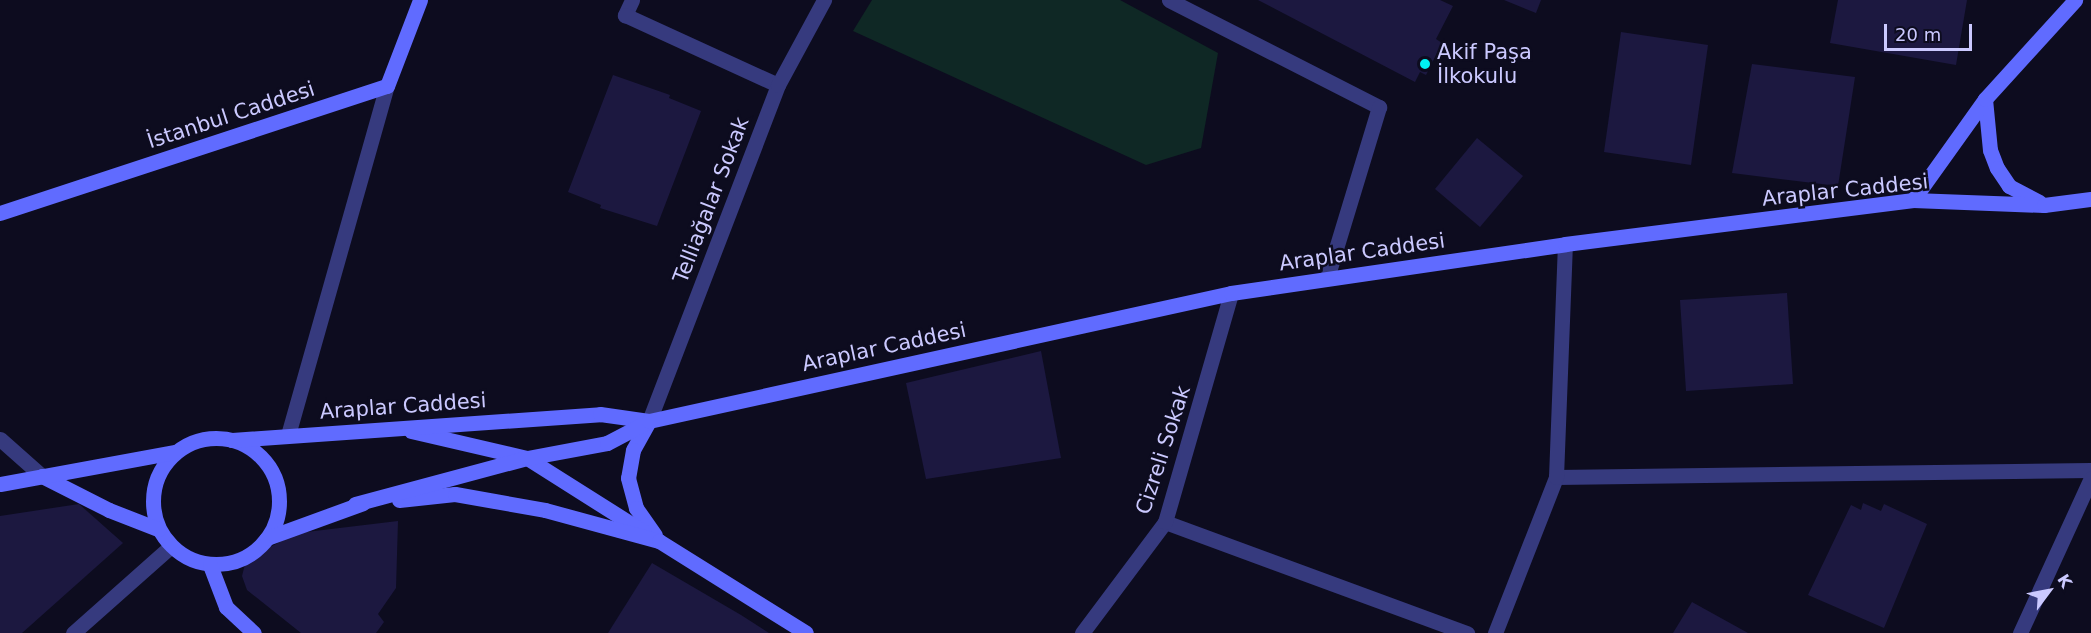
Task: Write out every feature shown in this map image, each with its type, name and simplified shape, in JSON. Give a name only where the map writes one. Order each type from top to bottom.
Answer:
[{"type":"street","points":[[288,435],[387,86],[420,0]]},
{"type":"street","points":[[632,0],[625,15],[778,85]]},
{"type":"street","name":"Telliağalar Sokak","points":[[649,421],[778,85],[824,0]]},
{"type":"street","points":[[1169,0],[1379,107],[1327,278]]},
{"type":"street","points":[[1913,201],[1985,99],[2075,0]]},
{"type":"street","name":"İstanbul Caddesi","points":[[0,213],[387,86]]},
{"type":"street","points":[[1985,99],[1990,150],[1997,168],[2009,186],[2044,205]]},
{"type":"street","name":"Araplar Caddesi","points":[[355,504],[527,458],[607,443],[649,421],[1231,292],[1565,244],[1913,201],[2044,205],[2091,199]]},
{"type":"street","points":[[1495,633],[1556,477],[1565,244]]},
{"type":"street","name":"Cizreli Sokak","points":[[1082,633],[1165,522],[1231,292]]},
{"type":"street","name":"Araplar Caddesi","points":[[232,440],[600,414],[649,421]]},
{"type":"street","points":[[649,421],[633,450],[628,478],[636,508],[659,542]]},
{"type":"street","points":[[395,428],[527,458],[806,633]]},
{"type":"street","points":[[0,440],[42,476],[109,510],[158,528]]},
{"type":"street","points":[[0,484],[175,452],[202,440],[232,440],[250,448],[265,461],[275,479],[279,498],[277,518],[267,538],[252,554],[232,562],[210,565],[189,559],[171,546],[158,528],[152,507],[154,485],[162,467],[175,452]]},
{"type":"street","points":[[1556,477],[2091,470]]},
{"type":"street","points":[[2020,633],[2091,478]]},
{"type":"street","points":[[267,538],[355,504],[455,494],[545,510],[659,542]]},
{"type":"street","points":[[1165,522],[1467,633]]},
{"type":"street","points":[[73,633],[171,546]]},
{"type":"street","points":[[210,565],[226,607],[254,633]]},
{"type":"green space","points":[[872,0],[1120,0],[1218,53],[1201,148],[1146,165],[853,31]]},
{"type":"building","points":[[1258,0],[1440,0],[1453,6],[1436,39],[1442,43],[1426,75],[1420,72],[1415,82]]},
{"type":"building","points":[[1504,0],[1541,0],[1536,13]]},
{"type":"building","points":[[1838,0],[1967,0],[1956,65],[1830,43]]},
{"type":"building","points":[[1621,32],[1708,45],[1691,165],[1604,152]]},
{"type":"building","points":[[1752,64],[1855,77],[1838,186],[1732,173]]},
{"type":"building","points":[[613,75],[670,95],[669,98],[701,111],[657,226],[600,208],[601,205],[568,192]]},
{"type":"building","points":[[1477,138],[1523,176],[1480,227],[1435,189]]},
{"type":"building","points":[[1787,293],[1793,384],[1686,391],[1680,300]]},
{"type":"building","points":[[1041,351],[1061,458],[926,479],[906,383]]},
{"type":"building","points":[[1863,503],[1881,511],[1884,504],[1927,524],[1884,628],[1808,595],[1851,505],[1861,510]]},
{"type":"building","points":[[79,504],[123,543],[22,633],[0,633],[0,516]]},
{"type":"building","points":[[398,521],[396,588],[378,614],[384,622],[376,633],[301,633],[247,590],[242,576],[245,564],[254,555],[298,533]]},
{"type":"building","points":[[652,563],[741,615],[769,633],[608,633]]},
{"type":"building","points":[[1692,602],[1748,633],[1673,633]]},
{"type":"place","name":"Akif Paşa İlkokulu","points":[[1425,64]]}]
